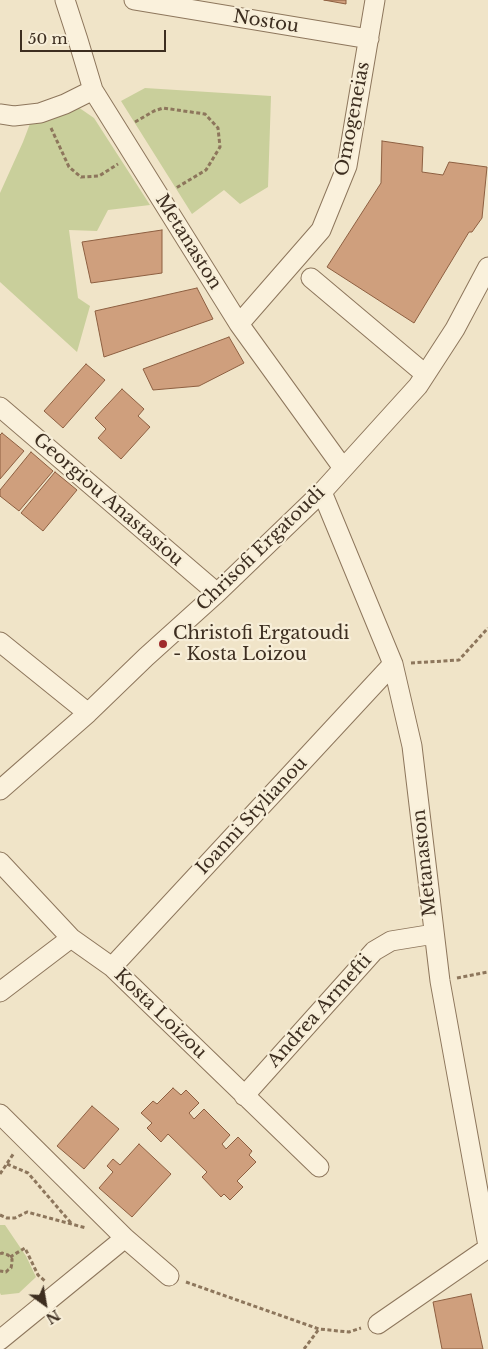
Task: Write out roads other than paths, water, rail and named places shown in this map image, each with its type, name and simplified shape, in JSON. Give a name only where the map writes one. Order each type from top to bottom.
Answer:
[{"type":"street","name":"Metanaston","points":[[65,0],[93,90],[240,324],[342,468]]},
{"type":"street","name":"Nostou","points":[[134,0],[369,39]]},
{"type":"street","name":"Omogeneias","points":[[240,324],[321,230],[348,166],[374,0]]},
{"type":"street","points":[[0,114],[14,116],[40,113],[65,104],[93,90]]},
{"type":"street","name":"Chrisofi Ergatoudi","points":[[0,790],[88,713],[322,492],[418,386],[455,329],[488,267]]},
{"type":"street","points":[[311,278],[426,374]]},
{"type":"street","name":"Georgiou Anastasiou","points":[[0,407],[217,593]]},
{"type":"street","name":"Metanaston","points":[[322,492],[393,664],[412,746],[440,981],[488,1247]]},
{"type":"street","points":[[0,642],[88,713]]},
{"type":"street","name":"Ioanni Stylianou","points":[[112,967],[393,664]]},
{"type":"street","name":"Kosta Loizou","points":[[0,862],[70,938],[112,967],[319,1167]]},
{"type":"street","name":"Andrea Armefti","points":[[244,1096],[374,950],[391,941],[434,934]]},
{"type":"street","points":[[0,992],[70,938]]},
{"type":"street","points":[[0,1114],[125,1238],[169,1276]]},
{"type":"street","points":[[1,1338],[125,1238]]},
{"type":"street","points":[[378,1324],[488,1247]]},
{"type":"place","name":"Christofi Ergatoudi - Kosta Loizou","points":[[163,644]]}]
